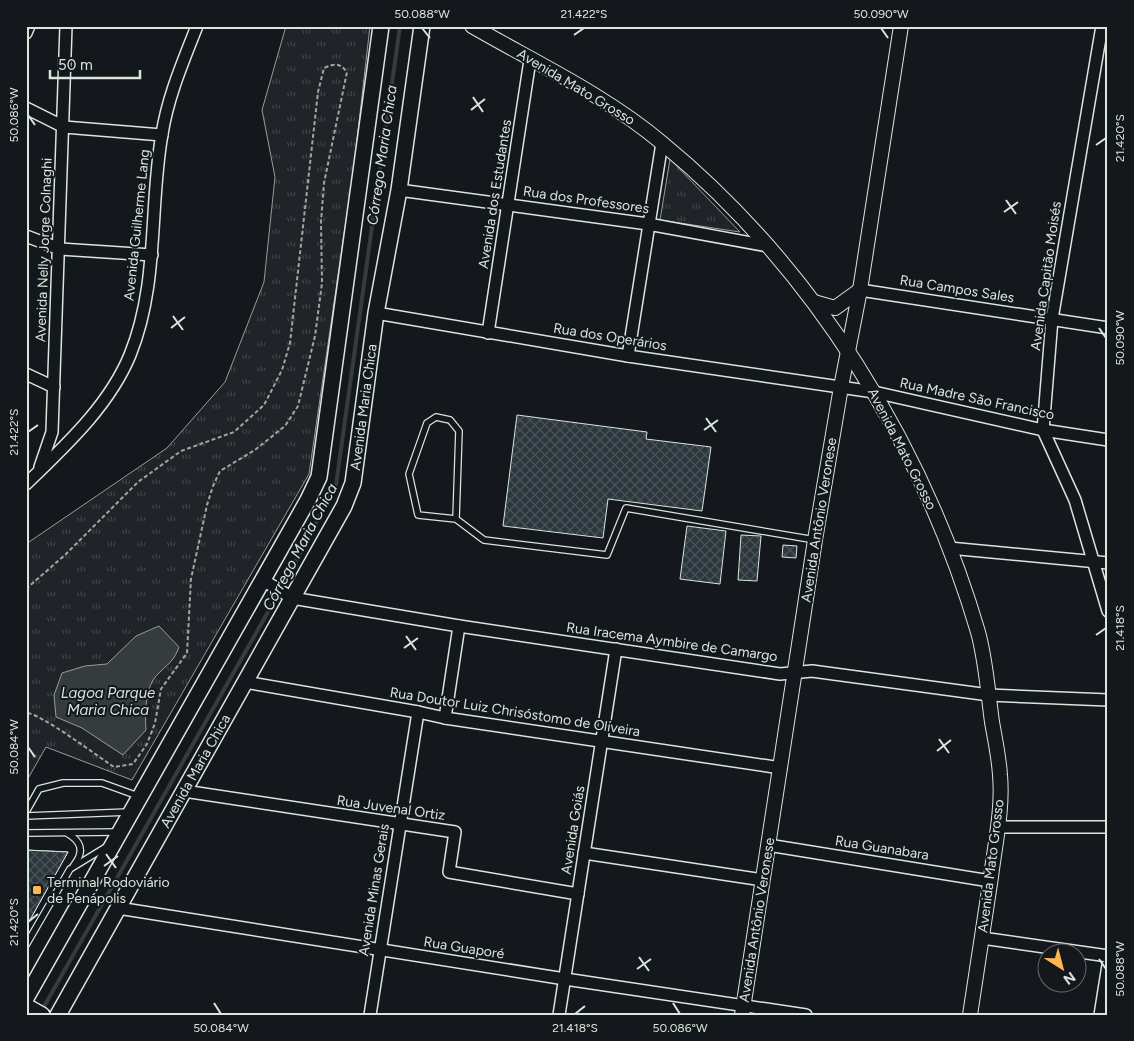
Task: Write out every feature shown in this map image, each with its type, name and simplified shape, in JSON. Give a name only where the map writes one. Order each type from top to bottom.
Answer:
[{"type":"main road","points":[[26,998],[140,796],[265,581],[318,477],[381,26]]},
{"type":"main road","name":"Avenida Maria Chica","points":[[58,1015],[291,597],[344,506],[353,483],[376,313],[399,190],[422,26]]},
{"type":"main road","points":[[26,1006],[42,1015]]},
{"type":"street","points":[[26,32],[29,26]]},
{"type":"street","name":"Avenida Nelly Jorge Colnaghi","points":[[39,472],[52,432],[60,250],[66,26]]},
{"type":"street","name":"Avenida Guilherme Lang","points":[[26,484],[78,432],[108,395],[130,355],[144,308],[152,255],[162,135],[171,92],[197,26]]},
{"type":"street","name":"Avenida Mato Grosso","points":[[472,26],[616,108],[662,143],[721,197],[768,246],[814,302],[874,392],[920,478],[949,548],[979,635],[1000,777],[998,827],[970,1015]]},
{"type":"street","name":"Avenida Antônio Veronese","points":[[743,1009],[815,540],[841,386],[860,290],[901,26]]},
{"type":"street","name":"Avenida Capitão Moisés","points":[[1102,26],[1052,319],[1043,430],[1075,500],[1095,562],[1108,611]]},
{"type":"street","name":"Avenida dos Estudantes","points":[[488,333],[530,60]]},
{"type":"street","points":[[26,108],[64,128],[162,135]]},
{"type":"street","points":[[628,356],[662,143]]},
{"type":"street","name":"Rua dos Professores","points":[[399,190],[648,224],[768,246]]},
{"type":"street","points":[[26,236],[60,250],[152,255]]},
{"type":"street","points":[[814,302],[835,308],[860,290]]},
{"type":"street","name":"Rua Campos Sales","points":[[860,290],[1108,328]]},
{"type":"street","name":"Rua dos Operários","points":[[376,313],[628,356],[841,386]]},
{"type":"street","points":[[26,374],[54,387]]},
{"type":"street","name":"Rua Madre São Francisco","points":[[841,386],[1043,430],[1108,440]]},
{"type":"street","points":[[949,548],[1108,563]]},
{"type":"street","points":[[265,581],[291,597]]},
{"type":"street","name":"Rua Iracema Aymbire de Camargo","points":[[291,597],[459,626],[780,674],[812,671],[989,695],[1108,700]]},
{"type":"street","points":[[444,718],[459,626]]},
{"type":"street","name":"Avenida Goiás","points":[[559,1015],[616,650]]},
{"type":"street","name":"Rua Doutor Luiz Chrisóstomo de Oliveira","points":[[245,682],[444,718],[781,768]]},
{"type":"street","name":"Avenida Minas Gerais","points":[[370,1015],[418,712]]},
{"type":"street","name":"Rua Juvenal Ortiz","points":[[184,791],[455,832],[449,872],[578,894]]},
{"type":"street","points":[[998,827],[1108,827]]},
{"type":"street","name":"Rua Guanabara","points":[[768,846],[990,881]]},
{"type":"street","points":[[584,853],[763,880]]},
{"type":"street","name":"Rua Guaporé","points":[[118,908],[743,1009],[806,1015]]},
{"type":"street","points":[[982,938],[1108,956]]},
{"type":"street","points":[[1100,1015],[1108,965]]},
{"type":"lane","points":[[456,519],[459,431],[450,420],[436,417],[427,423],[410,474],[418,515],[456,519],[484,540],[607,555],[626,508],[815,540]]},
{"type":"lane","points":[[26,812],[39,788],[63,783],[102,783],[140,796]]},
{"type":"lane","points":[[26,816],[131,812]]},
{"type":"lane","points":[[26,945],[70,870],[78,860],[81,848],[76,839],[67,832]]},
{"type":"lane","points":[[26,833],[67,832],[117,837]]},
{"type":"lane","points":[[70,870],[117,837]]},
{"type":"path","points":[[26,589],[66,554],[138,482],[181,451],[234,432],[264,405],[282,370],[290,343],[318,92],[324,68],[334,64],[342,65],[346,72],[324,184],[321,222],[321,292],[315,336],[298,406],[285,426],[255,450],[220,471],[213,486],[191,579],[187,653],[161,689],[155,723],[147,744],[133,764],[114,767],[48,723],[30,713],[26,713]]},
{"type":"green space","points":[[286,26],[370,26],[354,166],[309,474],[132,780],[46,747],[26,782],[26,544],[167,448],[225,382],[264,282],[275,177],[262,110]]},
{"type":"green space","points":[[670,159],[740,232],[660,220]]},
{"type":"water","name":"Lagoa Parque Maria Chica","points":[[159,626],[179,647],[174,658],[156,676],[150,686],[146,705],[146,730],[123,755],[82,728],[56,717],[54,695],[62,673],[85,666],[107,664],[136,636]]},
{"type":"building","points":[[517,415],[647,432],[646,439],[711,447],[702,511],[608,499],[603,538],[503,526]]},
{"type":"building","points":[[687,526],[726,531],[720,584],[680,579]]},
{"type":"building","points":[[741,535],[761,536],[757,581],[738,580]]},
{"type":"building","points":[[783,545],[797,546],[796,558],[782,557]]},
{"type":"building","name":"Terminal Rodoviário de Penápolis","points":[[26,850],[68,852],[26,927]]},
{"type":"building","name":"Terminal Rodoviário de Penápolis","points":[[26,850],[68,852],[26,927]]},
{"type":"waterway","name":"Córrego Maria Chica","points":[[42,1010],[285,582],[336,485],[400,26]]},
{"type":"place","name":"Terminal Rodoviário de Penápolis","points":[[37,890]]}]
